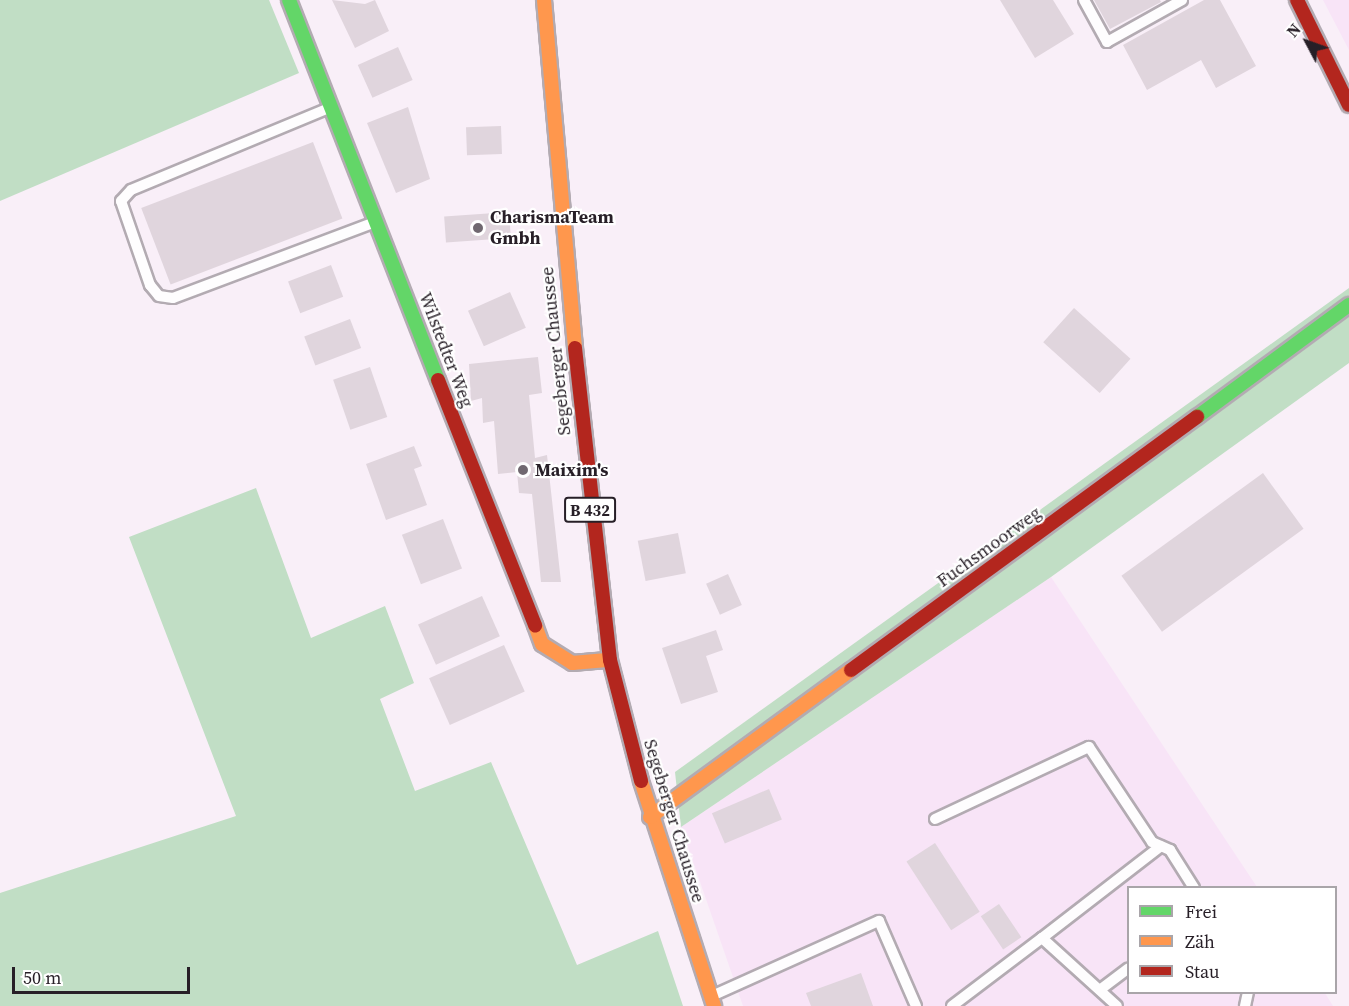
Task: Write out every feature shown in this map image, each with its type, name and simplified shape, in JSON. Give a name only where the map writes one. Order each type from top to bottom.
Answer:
[{"type":"street","name":"Wilstedter Weg","points":[[289,0],[379,220],[519,595],[542,644],[572,663],[610,660]]},
{"type":"street","name":"Segeberger Chaussee","points":[[544,0],[560,212],[610,660],[650,817],[713,1001]]},
{"type":"street","points":[[1297,0],[1349,105]]},
{"type":"street","name":"Fuchsmoorweg","points":[[650,817],[1349,305]]},
{"type":"lane","points":[[1084,0],[1107,42],[1182,0]]},
{"type":"lane","points":[[332,107],[131,190],[122,201],[150,285],[159,296],[173,298],[379,220]]},
{"type":"lane","points":[[935,819],[1089,747],[1152,842],[1161,846],[1192,886]]},
{"type":"lane","points":[[952,1006],[1161,846]]},
{"type":"lane","points":[[713,1001],[879,921],[916,1006]]},
{"type":"lane","points":[[1042,938],[1101,989],[1117,1006]]},
{"type":"lane","points":[[1101,989],[1127,970]]},
{"type":"shaded area","points":[[1323,0],[1349,0],[1349,50]]},
{"type":"shaded area","points":[[1051,577],[1256,886],[1127,886],[1127,994],[1326,994],[1333,1006],[743,1006],[681,827]]},
{"type":"green space","points":[[0,0],[269,0],[299,73],[0,201]]},
{"type":"green space","points":[[1349,288],[1349,363],[1051,577],[681,827],[675,772]]},
{"type":"green space","points":[[256,488],[311,638],[385,606],[414,683],[380,699],[415,791],[491,762],[577,965],[658,931],[683,1006],[0,1006],[0,893],[236,816],[129,537]]},
{"type":"building","points":[[332,0],[365,4],[375,0],[389,31],[355,48]]},
{"type":"building","points":[[1000,0],[1053,0],[1074,34],[1035,58]]},
{"type":"building","points":[[1094,0],[1160,0],[1161,2],[1110,29]]},
{"type":"building","points":[[1204,0],[1220,0],[1256,66],[1216,88],[1201,60],[1147,90],[1123,45]]},
{"type":"building","points":[[398,47],[413,80],[372,98],[358,65]]},
{"type":"building","points":[[408,107],[430,179],[396,193],[367,123]]},
{"type":"building","points":[[501,126],[502,154],[467,155],[466,127]]},
{"type":"building","points":[[313,142],[342,219],[171,284],[141,208]]},
{"type":"building","name":"CharismaTeam Gmbh","points":[[509,212],[511,238],[446,242],[444,217]]},
{"type":"building","points":[[331,265],[343,297],[300,313],[288,281]]},
{"type":"building","points":[[510,292],[526,328],[484,346],[468,311]]},
{"type":"building","points":[[1074,308],[1130,359],[1100,393],[1043,342]]},
{"type":"building","points":[[350,319],[361,348],[315,366],[304,337]]},
{"type":"building","name":"Maixim's","points":[[538,357],[542,393],[529,395],[535,458],[547,455],[561,582],[541,582],[532,494],[519,493],[517,472],[498,474],[494,421],[483,423],[482,398],[471,401],[469,364]]},
{"type":"building","points":[[370,367],[387,417],[350,430],[333,380]]},
{"type":"building","points":[[414,446],[422,466],[414,469],[427,505],[386,520],[366,464]]},
{"type":"building","points":[[1263,473],[1304,529],[1162,632],[1121,576]]},
{"type":"building","points":[[443,519],[462,568],[421,584],[402,535]]},
{"type":"building","points":[[678,533],[686,573],[646,581],[638,541]]},
{"type":"building","points":[[728,574],[742,605],[720,615],[706,584]]},
{"type":"building","points":[[482,596],[500,636],[436,665],[418,624]]},
{"type":"building","points":[[716,630],[723,650],[706,656],[718,692],[681,704],[662,648]]},
{"type":"building","points":[[504,645],[525,692],[450,725],[429,678]]},
{"type":"building","points":[[769,789],[782,819],[725,844],[712,813]]},
{"type":"building","points":[[935,843],[980,912],[951,930],[906,862]]},
{"type":"building","points":[[999,904],[1021,937],[1003,949],[981,916]]},
{"type":"building","points":[[861,973],[873,1006],[811,1006],[806,993]]},
{"type":"traffic: fast","points":[[289,0],[438,380]]},
{"type":"traffic: fast","points":[[1197,417],[1349,305]]},
{"type":"traffic: slow","points":[[544,0],[575,348]]},
{"type":"traffic: slow","points":[[535,625],[542,644],[572,663],[610,660]]},
{"type":"traffic: slow","points":[[650,817],[851,670]]},
{"type":"traffic: slow","points":[[641,781],[714,1006]]},
{"type":"traffic: jam","points":[[1297,0],[1349,105]]},
{"type":"traffic: jam","points":[[575,348],[610,660],[641,781]]},
{"type":"traffic: jam","points":[[438,380],[535,625]]},
{"type":"traffic: jam","points":[[851,670],[1197,417]]},
{"type":"place","name":"CharismaTeam Gmbh","points":[[478,228]]},
{"type":"place","name":"Maixim's","points":[[523,470]]}]
